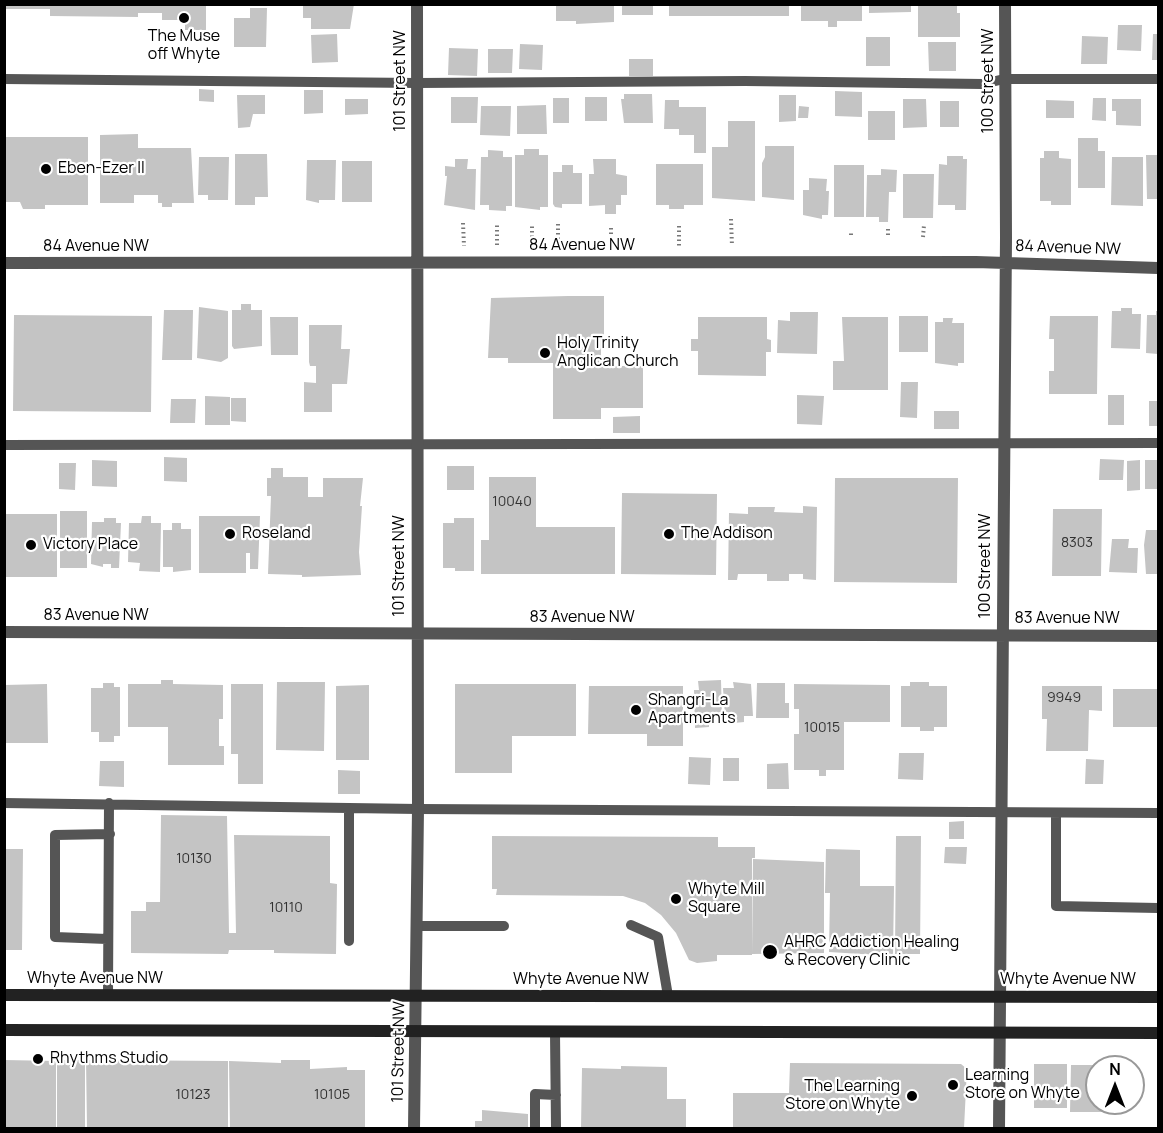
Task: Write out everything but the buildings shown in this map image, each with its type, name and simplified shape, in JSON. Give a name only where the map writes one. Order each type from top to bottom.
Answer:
[{"type":"main road","name":"Whyte Avenue NW","points":[[4,995],[1158,997]]},
{"type":"main road","points":[[4,1030],[1158,1033]]},
{"type":"street","name":"101 Street NW","points":[[414,1128],[418,809],[417,4]]},
{"type":"street","name":"100 Street NW","points":[[999,1128],[1006,263],[1005,4]]},
{"type":"street","name":"84 Avenue NW","points":[[4,263],[1006,263],[1158,268]]},
{"type":"street","name":"83 Avenue NW","points":[[4,632],[1158,636]]},
{"type":"lane","points":[[4,79],[417,83],[745,81],[983,84],[1004,79],[1158,79]]},
{"type":"lane","points":[[4,445],[1158,443]]},
{"type":"lane","points":[[4,803],[418,809],[1158,813]]},
{"type":"lane","points":[[108,803],[110,834],[108,994]]},
{"type":"lane","points":[[349,808],[349,941]]},
{"type":"lane","points":[[1056,813],[1056,906],[1158,908]]},
{"type":"lane","points":[[107,939],[55,937],[56,836],[110,834]]},
{"type":"lane","points":[[631,925],[658,937],[668,996]]},
{"type":"lane","points":[[416,927],[504,927]]},
{"type":"lane","points":[[555,1033],[556,1128]]},
{"type":"lane","points":[[535,1128],[535,1094],[556,1095]]},
{"type":"path","points":[[731,219],[732,247]]},
{"type":"path","points":[[463,223],[464,246]]},
{"type":"path","points":[[558,224],[558,246]]},
{"type":"path","points":[[497,225],[497,246]]},
{"type":"path","points":[[923,237],[924,225]]},
{"type":"path","points":[[532,226],[532,246]]},
{"type":"path","points":[[679,226],[679,246]]},
{"type":"path","points":[[611,228],[611,246]]},
{"type":"path","points":[[888,229],[888,235]]},
{"type":"place","name":"The Muse off Whyte","points":[[184,18]]},
{"type":"place","name":"Eben-Ezer II","points":[[46,169]]},
{"type":"place","name":"Holy Trinity Anglican Church","points":[[545,353]]},
{"type":"place","name":"Roseland","points":[[230,534]]},
{"type":"place","name":"The Addison","points":[[669,534]]},
{"type":"place","name":"Victory Place","points":[[31,545]]},
{"type":"place","name":"Shangri-La Apartments","points":[[636,710]]},
{"type":"place","name":"Whyte Mill Square","points":[[676,899]]},
{"type":"place","name":"AHRC Addiction Healing & Recovery Clinic","points":[[770,952]]},
{"type":"place","name":"Rhythms Studio","points":[[38,1059]]},
{"type":"place","name":"Learning Store on Whyte","points":[[953,1085]]},
{"type":"place","name":"The Learning Store on Whyte","points":[[912,1096]]}]
